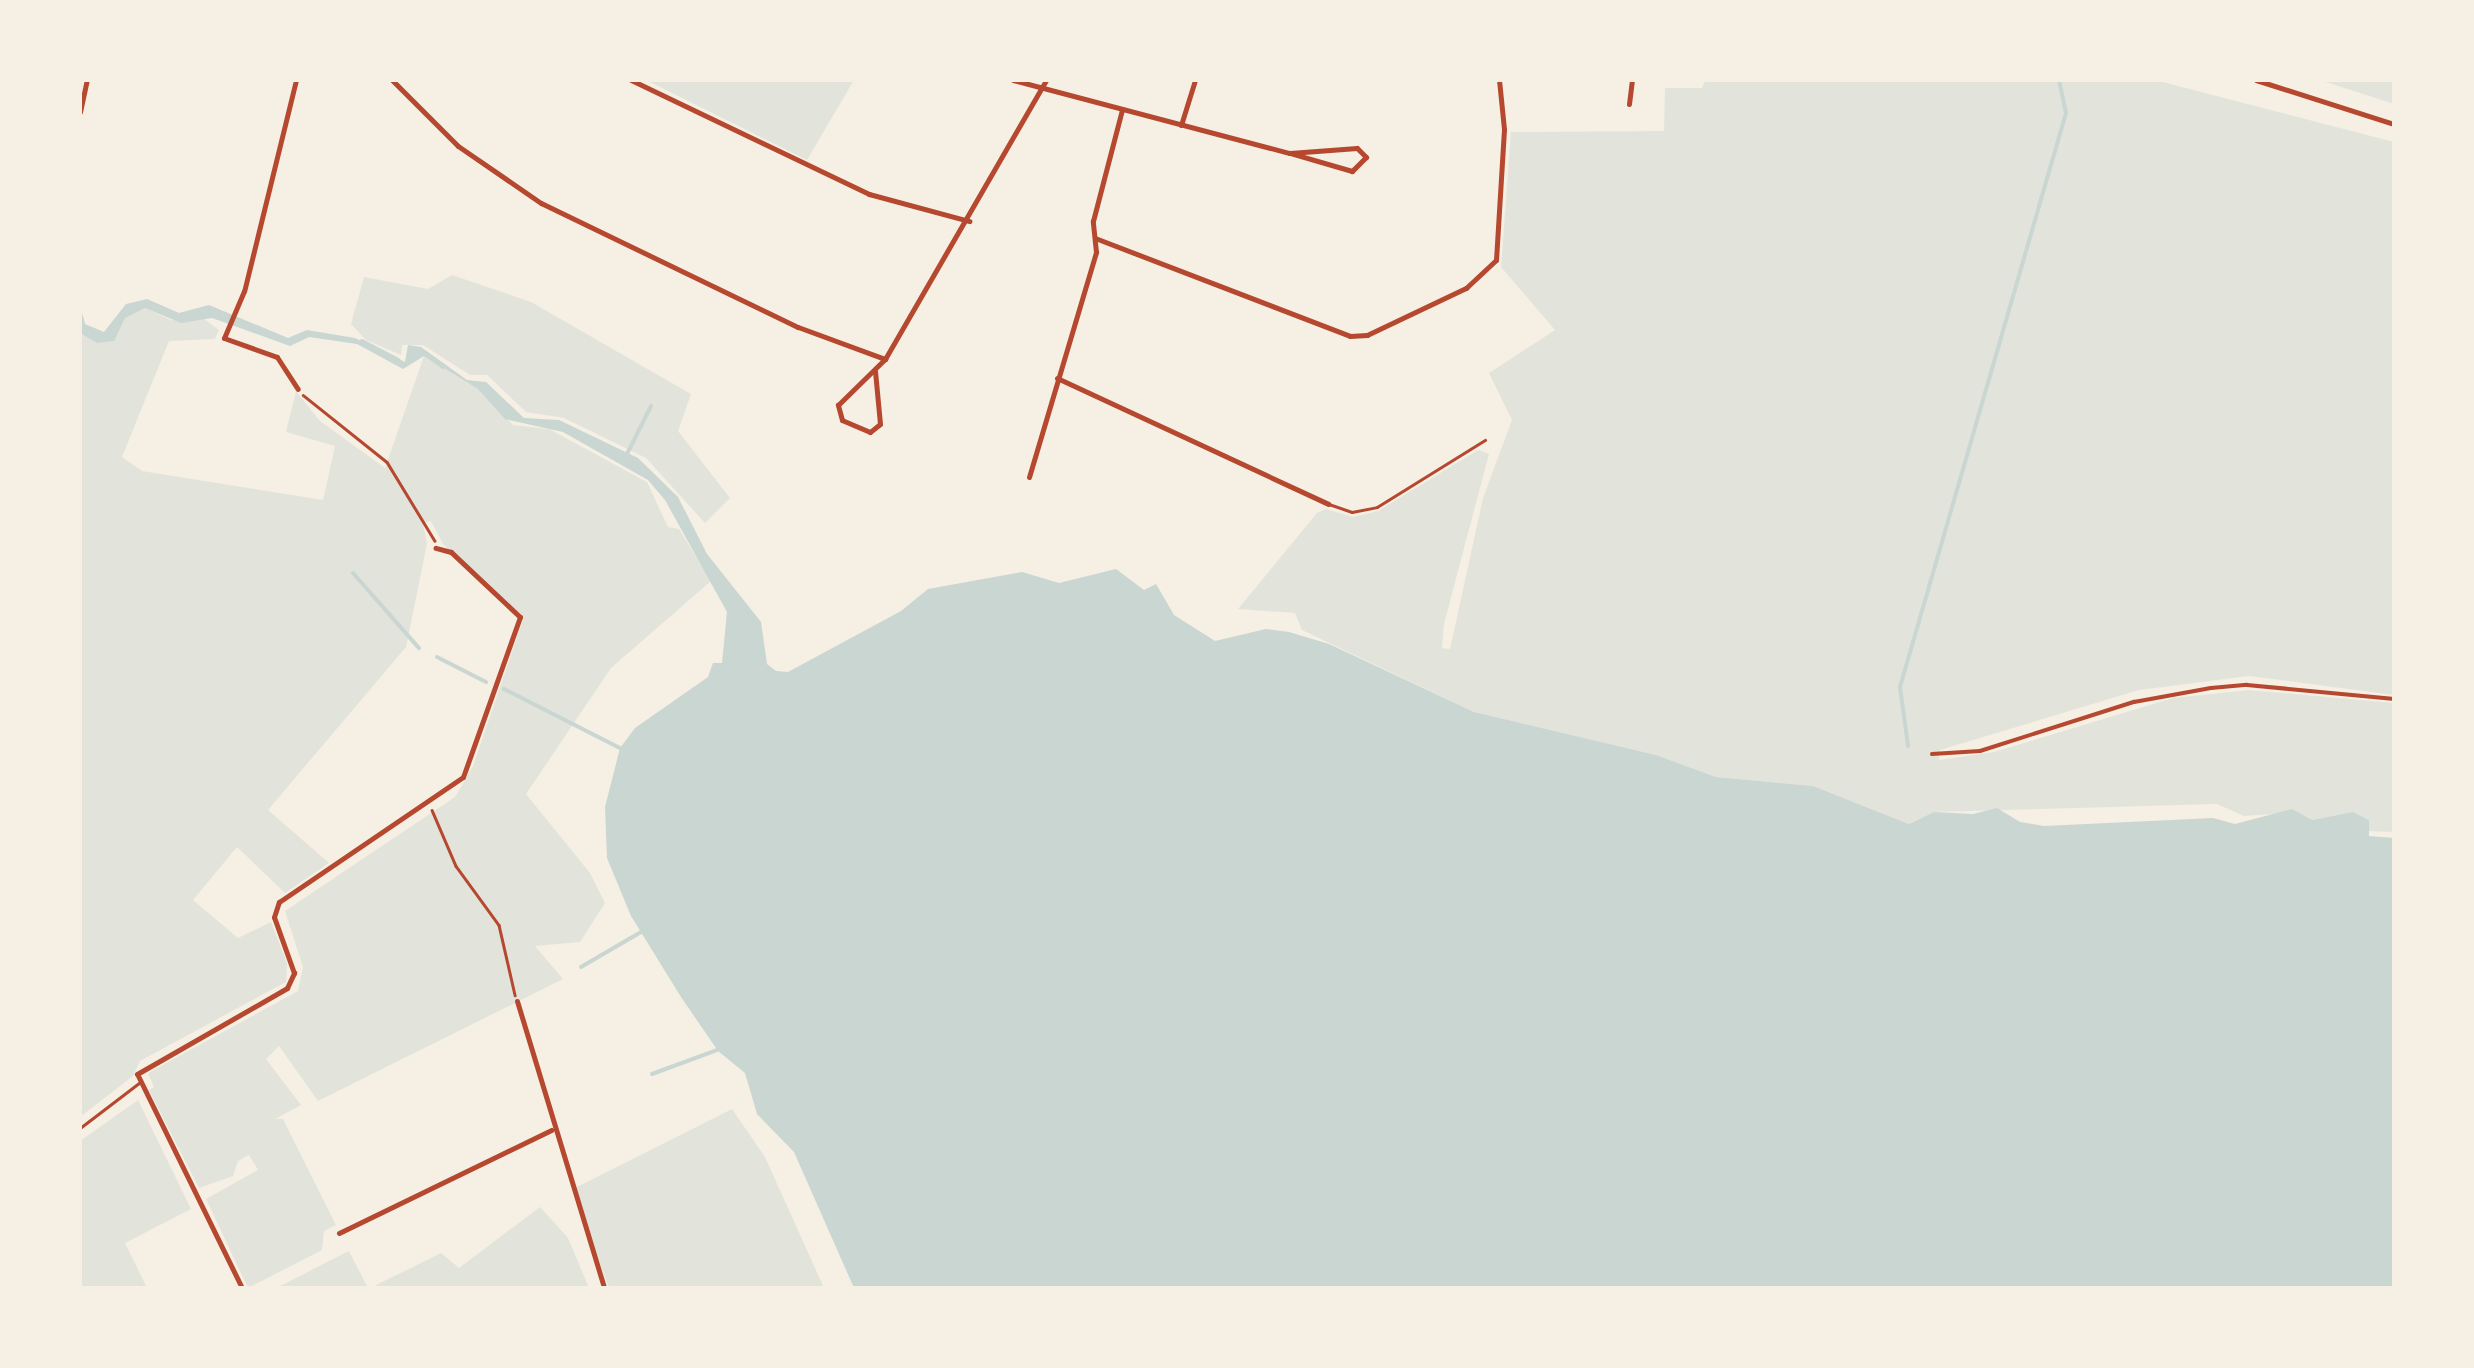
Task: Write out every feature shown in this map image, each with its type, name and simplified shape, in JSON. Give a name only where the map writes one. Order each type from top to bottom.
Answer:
[{"type":"street","points":[[80,112],[87,80]]},
{"type":"street","points":[[296,80],[228,325],[228,344],[278,357],[298,389]]},
{"type":"street","points":[[392,80],[458,146],[541,204],[798,327],[885,359]]},
{"type":"street","points":[[631,80],[868,194],[970,221]]},
{"type":"street","points":[[1014,80],[1352,172],[1366,158],[1358,148],[1290,154]]},
{"type":"street","points":[[875,372],[880,424],[870,432],[842,420],[838,406],[885,359],[970,221],[1046,80]]},
{"type":"street","points":[[1181,124],[1196,80]]},
{"type":"street","points":[[1095,238],[1350,336],[1366,335],[1466,288],[1496,260],[1504,110],[1499,80]]},
{"type":"street","points":[[1629,104],[1632,80]]},
{"type":"street","points":[[2256,80],[2394,124]]},
{"type":"street","points":[[1029,477],[1095,238],[1093,221],[1122,110]]},
{"type":"street","points":[[1057,378],[1328,504]]},
{"type":"street","points":[[242,1288],[140,1082],[144,1066],[287,988],[294,973],[274,917],[279,902],[430,805],[463,777],[520,617],[452,552],[436,548]]},
{"type":"street","points":[[1932,754],[1980,750],[2134,702],[2210,688],[2247,684],[2394,699]]},
{"type":"street","points":[[517,1001],[552,1130],[604,1288]]},
{"type":"street","points":[[339,1233],[552,1130]]},
{"type":"lane","points":[[1328,504],[1352,512],[1376,506],[1485,440]]},
{"type":"lane","points":[[80,1128],[140,1082]]},
{"type":"path","points":[[298,389],[322,416],[387,462],[432,528],[436,548]]},
{"type":"path","points":[[430,805],[456,866],[500,925],[517,1001]]},
{"type":"shaded area","points":[[646,80],[854,80],[807,160]]},
{"type":"shaded area","points":[[1705,80],[2155,80],[2394,142],[2394,695],[2249,676],[2139,690],[1940,750],[1939,760],[1994,752],[2173,698],[2249,690],[2394,703],[2394,832],[2368,831],[2369,820],[2353,812],[2312,820],[2287,813],[2244,816],[2217,804],[1934,812],[1909,824],[1813,786],[1716,777],[1656,755],[1474,712],[1302,630],[1295,613],[1238,609],[1317,513],[1326,509],[1353,517],[1378,511],[1478,450],[1489,454],[1444,624],[1442,648],[1450,649],[1483,498],[1512,420],[1489,373],[1555,330],[1501,267],[1511,132],[1664,131],[1665,88],[1702,88]]},
{"type":"shaded area","points":[[2316,80],[2394,80],[2394,104],[2329,83]]},
{"type":"shaded area","points":[[452,275],[531,302],[691,394],[678,431],[730,498],[705,523],[646,458],[564,418],[526,412],[487,375],[470,375],[423,345],[402,345],[401,355],[366,340],[351,324],[364,277],[428,289]]},
{"type":"shaded area","points":[[147,299],[179,313],[209,305],[288,338],[307,330],[355,338],[405,362],[408,345],[421,347],[467,380],[486,382],[524,418],[559,420],[638,458],[678,497],[707,554],[761,622],[767,664],[776,671],[788,672],[901,611],[928,589],[1022,572],[1059,583],[1116,569],[1144,590],[1156,584],[1174,615],[1215,641],[1266,629],[1289,632],[1329,644],[1474,712],[1656,755],[1716,777],[1813,786],[1909,824],[1934,812],[1973,814],[1997,808],[2020,822],[2044,826],[2213,818],[2235,824],[2292,809],[2312,820],[2353,812],[2369,820],[2369,836],[2394,838],[2394,1288],[854,1288],[794,1152],[757,1114],[745,1073],[718,1051],[681,997],[631,916],[607,858],[605,807],[620,748],[635,728],[708,677],[713,663],[722,663],[727,612],[665,500],[648,480],[563,432],[505,419],[478,389],[424,356],[403,369],[357,344],[309,337],[290,346],[212,318],[181,323],[145,308],[125,318],[114,341],[97,343],[82,334],[80,305],[85,324],[104,332],[126,304]]},
{"type":"shaded area","points":[[145,308],[171,320],[203,318],[219,330],[215,339],[169,341],[122,457],[142,471],[323,500],[335,446],[286,432],[296,391],[320,421],[385,468],[424,356],[478,389],[513,425],[549,429],[647,482],[668,527],[679,529],[711,581],[611,668],[526,794],[590,873],[605,903],[580,942],[535,946],[563,979],[318,1101],[279,1046],[266,1059],[301,1105],[275,1119],[283,1119],[336,1225],[324,1231],[322,1250],[248,1288],[206,1199],[258,1170],[249,1155],[238,1161],[233,1176],[199,1188],[149,1090],[154,1087],[148,1073],[298,991],[303,967],[285,911],[455,797],[473,766],[524,617],[443,544],[431,521],[423,523],[427,544],[406,647],[268,810],[329,863],[285,893],[237,847],[193,900],[238,938],[271,922],[287,963],[286,982],[140,1061],[133,1076],[80,1117],[80,328],[97,343],[132,312]]},
{"type":"shaded area","points":[[138,1100],[191,1209],[125,1243],[147,1288],[80,1288],[80,1141]]},
{"type":"shaded area","points":[[732,1109],[765,1157],[824,1288],[609,1288],[573,1189]]},
{"type":"shaded area","points":[[540,1207],[568,1238],[589,1288],[370,1288],[441,1253],[459,1268]]},
{"type":"shaded area","points":[[349,1251],[368,1288],[276,1288]]},
{"type":"waterway","points":[[1908,746],[1900,687],[2066,113],[2059,80]]},
{"type":"waterway","points":[[362,341],[398,360]]},
{"type":"waterway","points":[[423,352],[443,367]]},
{"type":"waterway","points":[[626,456],[651,406]]},
{"type":"waterway","points":[[353,573],[419,648]]},
{"type":"waterway","points":[[437,657],[486,682]]},
{"type":"waterway","points":[[504,689],[620,748]]},
{"type":"waterway","points":[[581,967],[641,932]]},
{"type":"waterway","points":[[652,1074],[717,1050]]}]
